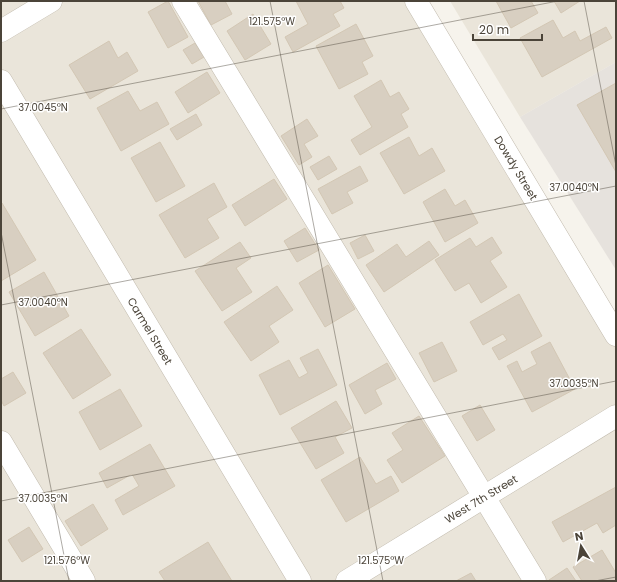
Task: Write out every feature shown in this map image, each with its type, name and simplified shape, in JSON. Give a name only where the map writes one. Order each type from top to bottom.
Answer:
[{"type":"street","points":[[1,30],[51,1]]},
{"type":"street","points":[[183,1],[535,581]]},
{"type":"street","name":"Dowdy Street","points":[[416,1],[616,335]]},
{"type":"street","name":"Carmel Street","points":[[1,81],[300,581]]},
{"type":"street","name":"West 7th Street","points":[[347,581],[616,416]]},
{"type":"street","points":[[1,442],[84,581]]},
{"type":"shaded area","points":[[1,1],[416,1],[616,335],[616,581],[1,581]]},
{"type":"shaded area","points":[[450,1],[616,1],[616,62],[520,117]]},
{"type":"shaded area","points":[[616,62],[616,270],[520,117]]},
{"type":"building","points":[[168,1],[188,37],[168,48],[148,12]]},
{"type":"building","points":[[198,1],[225,1],[232,14],[211,25]]},
{"type":"building","points":[[296,1],[340,1],[344,8],[333,14],[340,26],[293,52],[285,37],[308,24]]},
{"type":"building","points":[[496,1],[531,1],[538,13],[511,28]]},
{"type":"building","points":[[554,1],[580,1],[561,13]]},
{"type":"building","points":[[253,14],[271,44],[245,60],[227,31]]},
{"type":"building","points":[[553,20],[563,38],[575,31],[580,41],[606,27],[612,38],[542,77],[520,38]]},
{"type":"building","points":[[356,24],[373,56],[362,62],[368,74],[339,89],[316,46]]},
{"type":"building","points":[[109,41],[118,58],[127,52],[138,71],[90,99],[69,65]]},
{"type":"building","points":[[195,43],[204,57],[192,64],[183,50]]},
{"type":"building","points":[[207,72],[220,93],[188,113],[175,92]]},
{"type":"building","points":[[381,80],[390,97],[399,92],[409,109],[401,114],[408,127],[360,155],[351,140],[372,127],[354,96]]},
{"type":"building","points":[[616,83],[616,172],[577,105]]},
{"type":"building","points":[[128,91],[140,111],[157,102],[169,124],[121,151],[97,108]]},
{"type":"building","points":[[196,114],[202,125],[177,140],[170,129]]},
{"type":"building","points":[[307,119],[318,136],[304,144],[312,157],[299,165],[281,136]]},
{"type":"building","points":[[409,137],[419,156],[432,148],[445,171],[404,194],[380,153]]},
{"type":"building","points":[[160,142],[185,186],[156,202],[131,158]]},
{"type":"building","points":[[329,156],[337,169],[318,180],[310,167]]},
{"type":"building","points":[[360,166],[368,181],[347,192],[353,203],[332,214],[318,189]]},
{"type":"building","points":[[274,179],[287,199],[245,226],[232,205]]},
{"type":"building","points":[[214,183],[227,207],[207,219],[219,238],[185,258],[159,215]]},
{"type":"building","points":[[445,189],[455,206],[465,200],[478,223],[445,242],[423,202]]},
{"type":"building","points":[[2,203],[36,260],[1,281],[1,204]]},
{"type":"building","points":[[305,228],[319,250],[297,262],[284,241]]},
{"type":"building","points":[[365,235],[374,251],[358,259],[350,243]]},
{"type":"building","points":[[492,237],[502,253],[490,261],[507,287],[481,303],[469,283],[455,291],[435,260],[470,238],[476,247]]},
{"type":"building","points":[[429,241],[439,255],[384,292],[366,265],[397,244],[406,257]]},
{"type":"building","points":[[240,242],[251,258],[236,268],[252,292],[222,311],[195,271]]},
{"type":"building","points":[[328,265],[355,309],[325,327],[299,283]]},
{"type":"building","points":[[44,272],[69,316],[35,336],[9,292]]},
{"type":"building","points":[[277,286],[293,310],[269,326],[279,342],[251,361],[224,322]]},
{"type":"building","points":[[519,294],[542,336],[499,360],[492,348],[507,340],[503,334],[483,345],[470,322]]},
{"type":"building","points":[[81,329],[111,375],[73,399],[43,353]]},
{"type":"building","points":[[442,342],[457,371],[434,382],[419,353]]},
{"type":"building","points":[[550,342],[575,389],[532,412],[507,366],[517,361],[522,372],[537,364],[531,352]]},
{"type":"building","points":[[318,349],[337,385],[280,415],[259,375],[289,360],[299,378],[308,373],[300,358]]},
{"type":"building","points":[[387,363],[396,379],[375,390],[382,404],[365,414],[349,385]]},
{"type":"building","points":[[13,372],[26,393],[4,406],[1,400],[1,379]]},
{"type":"building","points":[[120,389],[142,426],[100,450],[79,412]]},
{"type":"building","points":[[336,401],[352,428],[335,437],[344,453],[316,469],[291,428]]},
{"type":"building","points":[[480,405],[495,430],[477,441],[462,416]]},
{"type":"building","points":[[419,416],[445,456],[402,483],[387,460],[403,450],[392,433]]},
{"type":"building","points":[[150,444],[175,486],[123,515],[115,500],[139,486],[132,474],[107,488],[99,473]]},
{"type":"building","points":[[360,457],[376,484],[391,476],[399,491],[346,522],[321,480]]},
{"type":"building","points":[[616,487],[616,525],[603,533],[597,523],[563,542],[552,522]]},
{"type":"building","points":[[93,504],[108,529],[81,546],[65,521]]},
{"type":"building","points":[[29,527],[43,549],[22,562],[8,540]]},
{"type":"building","points":[[208,542],[232,581],[165,581],[159,572]]},
{"type":"building","points":[[602,550],[616,573],[616,581],[582,581],[573,567]]},
{"type":"building","points":[[567,568],[576,581],[549,581],[549,580]]},
{"type":"building","points":[[471,573],[476,581],[456,581]]}]
